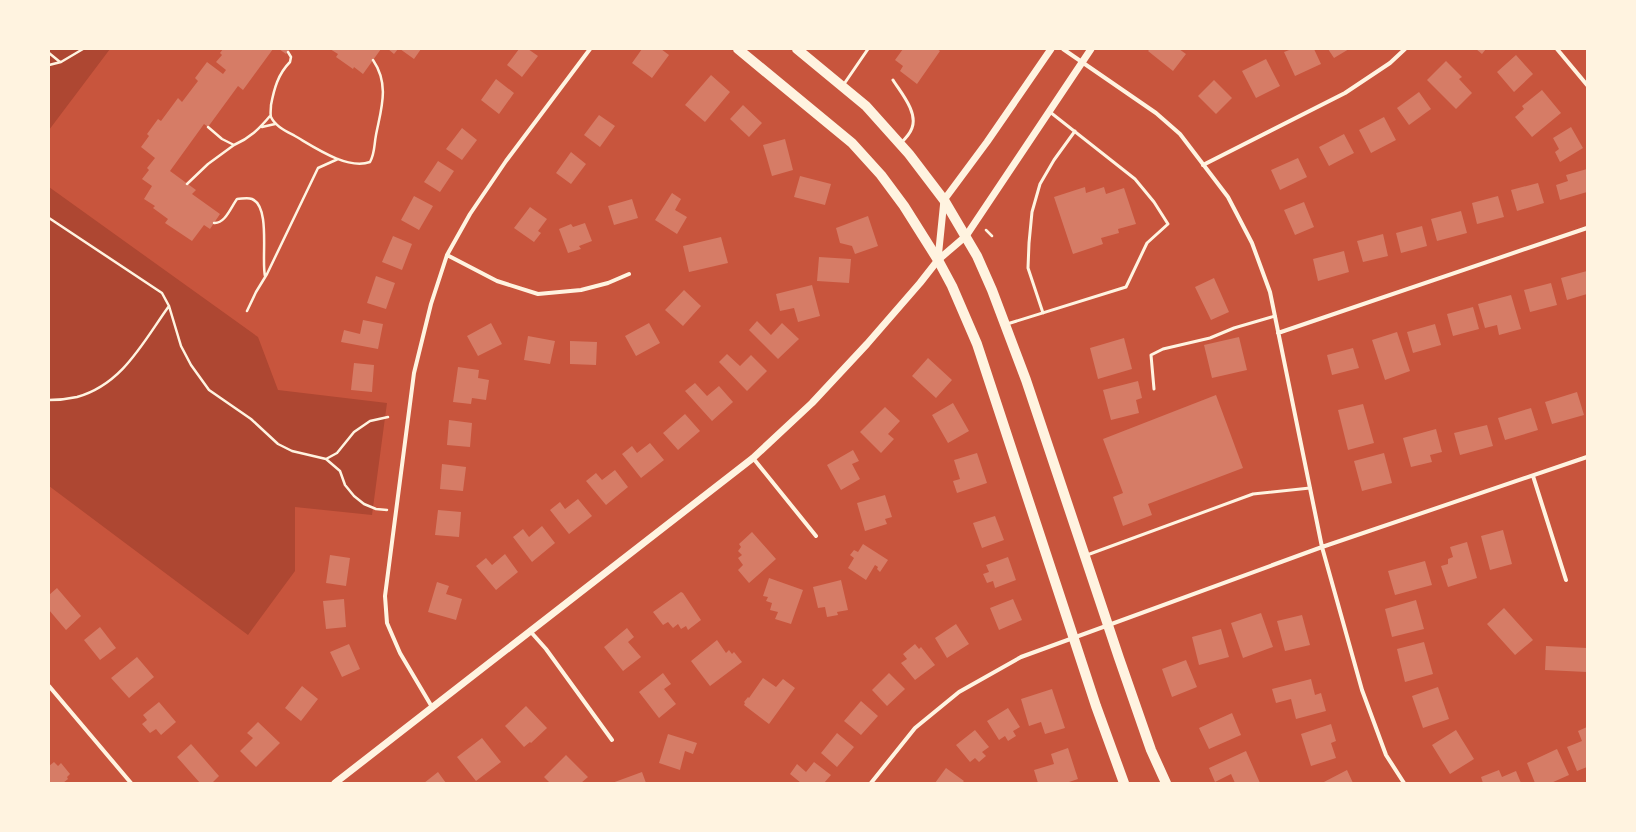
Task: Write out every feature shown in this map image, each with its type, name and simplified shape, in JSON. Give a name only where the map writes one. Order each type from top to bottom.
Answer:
[{"type":"main road","points":[[738,49],[852,143],[880,175],[904,206],[938,260],[952,286],[977,344],[1096,706],[1124,783]]},
{"type":"main road","points":[[798,49],[866,106],[901,144],[944,200],[966,236],[992,290],[1006,325],[1151,750],[1166,783]]},
{"type":"street","points":[[432,707],[400,653],[387,624],[385,596],[414,373],[431,304],[447,255],[470,214],[506,161],[590,49]]},
{"type":"street","points":[[938,260],[944,200],[987,142],[1051,49]]},
{"type":"street","points":[[1063,49],[1156,113],[1180,134],[1228,197],[1252,243],[1270,292],[1322,547],[1362,690],[1386,755],[1404,783]]},
{"type":"street","points":[[335,783],[753,458],[817,398],[920,283],[938,260],[966,236],[1092,49]]},
{"type":"street","points":[[1203,165],[1345,93],[1390,64],[1405,49]]},
{"type":"street","points":[[1557,49],[1587,85]]},
{"type":"street","points":[[1278,333],[1587,228]]},
{"type":"street","points":[[447,255],[497,281],[538,294],[581,290],[608,283],[630,274]]},
{"type":"street","points":[[871,783],[915,728],[959,692],[1021,657],[1074,639],[1322,547],[1587,457]]},
{"type":"street","points":[[753,458],[816,536]]},
{"type":"street","points":[[1533,476],[1566,580]]},
{"type":"street","points":[[530,631],[546,649],[612,740]]},
{"type":"street","points":[[49,686],[131,783]]},
{"type":"lane","points":[[843,86],[868,49]]},
{"type":"lane","points":[[892,80],[906,100],[914,120],[909,133],[901,144]]},
{"type":"lane","points":[[1006,325],[1126,287],[1147,243],[1168,224],[1154,202],[1135,179],[1050,112]]},
{"type":"lane","points":[[1043,313],[1028,268],[1032,212],[1040,184],[1054,160],[1075,131]]},
{"type":"lane","points":[[1154,389],[1151,355],[1163,349],[1210,338],[1234,328],[1275,316]]},
{"type":"lane","points":[[1085,556],[1253,494],[1310,488]]},
{"type":"path","points":[[49,65],[61,62],[83,49]]},
{"type":"path","points":[[187,184],[208,164],[262,127],[270,116],[273,91],[283,69],[290,62],[291,57],[288,52]]},
{"type":"path","points":[[49,53],[61,62]]},
{"type":"path","points":[[270,116],[275,124],[322,153],[338,159],[363,165],[370,162],[374,155],[383,92],[381,76],[373,60]]},
{"type":"path","points":[[262,127],[275,124]]},
{"type":"path","points":[[208,127],[222,139],[234,146]]},
{"type":"path","points":[[247,311],[318,168],[338,159]]},
{"type":"path","points":[[214,223],[218,224],[223,221],[237,199],[246,198],[254,200],[260,208],[263,222],[263,257],[265,277]]},
{"type":"path","points":[[49,218],[162,293],[169,306],[181,346],[191,365],[209,390],[251,418],[278,444],[292,452],[326,459],[340,472],[345,485],[364,504],[376,509],[396,511]]},
{"type":"path","points":[[986,230],[992,236]]},
{"type":"path","points":[[49,400],[76,397],[101,388],[118,375],[169,306]]},
{"type":"path","points":[[326,459],[337,453],[354,432],[370,421],[388,418]]},
{"type":"shaded area","points":[[49,49],[110,49],[49,130]]},
{"type":"shaded area","points":[[49,187],[258,337],[278,390],[387,403],[372,515],[295,507],[295,571],[248,635],[49,486]]},
{"type":"building","points":[[223,49],[273,49],[243,90],[238,86],[208,127],[204,124],[170,171],[196,190],[192,194],[220,214],[210,229],[204,225],[192,241],[165,223],[168,219],[153,208],[155,206],[144,199],[152,186],[142,179],[149,170],[147,168],[155,158],[141,147],[149,136],[147,134],[158,119],[161,121],[178,98],[182,102],[198,81],[195,78],[207,62],[223,74],[226,70],[216,62],[222,55],[220,53]]},
{"type":"building","points":[[279,49],[290,49],[286,54]]},
{"type":"building","points":[[330,49],[381,49],[363,74],[336,57],[338,54]]},
{"type":"building","points":[[388,49],[398,49],[394,54]]},
{"type":"building","points":[[400,49],[421,49],[414,59]]},
{"type":"building","points":[[519,49],[528,49],[538,56],[522,77],[507,65]]},
{"type":"building","points":[[642,49],[661,49],[669,55],[652,78],[632,63]]},
{"type":"building","points":[[903,49],[937,49],[940,51],[917,84],[900,71],[903,66],[895,60]]},
{"type":"building","points":[[1150,49],[1179,49],[1186,54],[1173,71],[1148,51]]},
{"type":"building","points":[[1292,49],[1314,49],[1321,64],[1295,76],[1284,52]]},
{"type":"building","points":[[1328,49],[1349,49],[1334,58]]},
{"type":"building","points":[[1476,49],[1486,49],[1482,54]]},
{"type":"building","points":[[1516,55],[1533,74],[1514,92],[1497,72]]},
{"type":"building","points":[[1266,59],[1280,86],[1256,98],[1242,71]]},
{"type":"building","points":[[1446,61],[1462,77],[1459,79],[1472,93],[1456,109],[1427,80]]},
{"type":"building","points":[[711,75],[730,92],[705,122],[685,105]]},
{"type":"building","points":[[496,79],[514,93],[499,114],[481,100]]},
{"type":"building","points":[[1214,80],[1232,98],[1216,114],[1198,96]]},
{"type":"building","points":[[1542,90],[1561,113],[1532,137],[1515,117],[1524,109],[1522,106]]},
{"type":"building","points":[[1419,92],[1431,109],[1409,125],[1397,108]]},
{"type":"building","points":[[743,105],[762,123],[749,137],[730,119]]},
{"type":"building","points":[[599,115],[615,126],[600,147],[584,135]]},
{"type":"building","points":[[1384,117],[1396,140],[1371,153],[1359,130]]},
{"type":"building","points":[[1571,127],[1583,148],[1560,162],[1555,152],[1559,149],[1553,138]]},
{"type":"building","points":[[462,128],[477,140],[462,160],[446,149]]},
{"type":"building","points":[[1344,134],[1354,153],[1329,166],[1319,147]]},
{"type":"building","points":[[785,139],[793,170],[772,176],[763,145]]},
{"type":"building","points":[[571,152],[586,164],[571,184],[556,173]]},
{"type":"building","points":[[1298,158],[1307,177],[1280,190],[1271,170]]},
{"type":"building","points":[[438,161],[454,171],[440,192],[424,182]]},
{"type":"building","points":[[1587,169],[1587,192],[1560,200],[1556,185],[1568,181],[1566,175]]},
{"type":"building","points":[[800,176],[831,184],[825,205],[794,197]]},
{"type":"building","points":[[1538,183],[1544,203],[1517,211],[1511,190]]},
{"type":"building","points":[[1085,187],[1086,193],[1104,187],[1106,194],[1124,188],[1136,224],[1118,229],[1119,233],[1101,238],[1103,244],[1073,254],[1054,197]]},
{"type":"building","points":[[672,193],[681,199],[675,210],[687,217],[677,234],[655,220]]},
{"type":"building","points":[[414,196],[433,206],[419,230],[401,220]]},
{"type":"building","points":[[1498,196],[1504,217],[1477,224],[1472,203]]},
{"type":"building","points":[[632,199],[638,218],[614,225],[608,206]]},
{"type":"building","points":[[1304,202],[1314,227],[1295,235],[1284,210]]},
{"type":"building","points":[[530,207],[547,219],[538,231],[541,233],[534,242],[514,228]]},
{"type":"building","points":[[1461,211],[1467,233],[1437,241],[1431,219]]},
{"type":"building","points":[[868,216],[878,246],[855,254],[852,246],[840,243],[836,228]]},
{"type":"building","points":[[585,223],[592,241],[579,246],[581,249],[568,253],[559,229],[571,224],[573,227]]},
{"type":"building","points":[[1422,226],[1427,246],[1401,253],[1396,233]]},
{"type":"building","points":[[1383,234],[1388,256],[1363,262],[1357,241]]},
{"type":"building","points":[[393,236],[412,244],[402,270],[382,262]]},
{"type":"building","points":[[721,237],[728,263],[689,272],[683,246]]},
{"type":"building","points":[[1344,251],[1349,272],[1318,281],[1313,259]]},
{"type":"building","points":[[819,257],[851,259],[849,283],[817,281]]},
{"type":"building","points":[[1587,271],[1587,294],[1567,300],[1561,278]]},
{"type":"building","points":[[376,276],[395,283],[386,309],[367,303]]},
{"type":"building","points":[[1214,278],[1229,312],[1211,320],[1195,287]]},
{"type":"building","points":[[1551,283],[1557,305],[1530,312],[1524,290]]},
{"type":"building","points":[[812,285],[820,316],[798,322],[794,308],[780,311],[776,294]]},
{"type":"building","points":[[684,290],[701,306],[683,326],[665,310]]},
{"type":"building","points":[[1511,295],[1521,329],[1499,335],[1497,325],[1485,328],[1478,304]]},
{"type":"building","points":[[1473,307],[1479,329],[1453,336],[1447,314]]},
{"type":"building","points":[[363,320],[383,324],[378,349],[341,342],[344,330],[360,334]]},
{"type":"building","points":[[757,321],[771,335],[782,323],[799,339],[778,359],[749,330]]},
{"type":"building","points":[[491,323],[502,344],[478,356],[467,336]]},
{"type":"building","points":[[649,323],[660,343],[636,356],[625,336]]},
{"type":"building","points":[[1435,324],[1441,345],[1413,353],[1407,332]]},
{"type":"building","points":[[1397,332],[1410,371],[1385,380],[1372,340]]},
{"type":"building","points":[[528,336],[555,341],[550,364],[524,360]]},
{"type":"building","points":[[1239,337],[1247,370],[1212,378],[1204,345]]},
{"type":"building","points":[[1124,338],[1132,369],[1098,379],[1090,348]]},
{"type":"building","points":[[570,341],[597,342],[596,365],[570,364]]},
{"type":"building","points":[[1353,348],[1359,368],[1332,375],[1327,355]]},
{"type":"building","points":[[727,354],[740,366],[751,355],[767,371],[747,391],[719,362]]},
{"type":"building","points":[[928,358],[952,380],[936,398],[912,376]]},
{"type":"building","points":[[354,363],[374,365],[372,392],[351,390]]},
{"type":"building","points":[[458,367],[479,370],[478,378],[489,380],[486,400],[472,398],[471,404],[453,402]]},
{"type":"building","points":[[1138,381],[1142,398],[1136,400],[1139,413],[1111,420],[1103,390]]},
{"type":"building","points":[[695,383],[707,396],[719,386],[733,402],[712,421],[685,391]]},
{"type":"building","points":[[1577,392],[1584,415],[1552,424],[1545,402]]},
{"type":"building","points":[[1216,395],[1243,468],[1148,504],[1152,515],[1123,526],[1113,497],[1123,493],[1103,439]]},
{"type":"building","points":[[953,403],[969,431],[948,443],[932,415]]},
{"type":"building","points":[[1363,404],[1374,443],[1348,450],[1338,410]]},
{"type":"building","points":[[885,407],[900,421],[888,434],[894,439],[881,453],[860,432]]},
{"type":"building","points":[[1531,408],[1538,430],[1505,440],[1498,418]]},
{"type":"building","points":[[685,414],[700,431],[678,450],[663,433]]},
{"type":"building","points":[[449,420],[472,423],[470,447],[447,445]]},
{"type":"building","points":[[1487,425],[1493,446],[1460,455],[1454,433]]},
{"type":"building","points":[[1436,429],[1442,452],[1430,455],[1432,462],[1411,467],[1403,438]]},
{"type":"building","points":[[650,443],[664,460],[641,478],[622,454],[632,446],[637,453]]},
{"type":"building","points":[[853,450],[859,461],[852,464],[860,479],[841,490],[827,465]]},
{"type":"building","points":[[977,453],[987,483],[957,493],[953,481],[960,479],[954,460]]},
{"type":"building","points":[[1384,453],[1392,483],[1362,491],[1354,461]]},
{"type":"building","points":[[442,464],[466,467],[463,491],[440,489]]},
{"type":"building","points":[[615,470],[628,487],[606,505],[586,481],[596,473],[602,480]]},
{"type":"building","points":[[885,495],[892,517],[885,519],[887,524],[865,531],[857,503]]},
{"type":"building","points":[[578,499],[592,516],[569,534],[550,510],[560,502],[565,509]]},
{"type":"building","points":[[438,510],[461,512],[459,537],[435,535]]},
{"type":"building","points":[[995,516],[1004,540],[982,548],[973,523]]},
{"type":"building","points":[[542,526],[555,543],[532,562],[513,537],[523,529],[529,537]]},
{"type":"building","points":[[1503,530],[1512,564],[1490,570],[1481,536]]},
{"type":"building","points":[[752,532],[776,559],[749,583],[738,570],[743,565],[738,558],[742,555],[738,551],[741,547],[739,544]]},
{"type":"building","points":[[1467,542],[1477,578],[1448,587],[1441,566],[1448,564],[1448,559],[1453,557],[1450,547]]},
{"type":"building","points":[[863,544],[888,560],[880,572],[877,569],[878,567],[875,565],[866,580],[848,568],[854,558],[850,555],[854,550],[858,552]]},
{"type":"building","points":[[505,554],[518,572],[496,590],[476,566],[486,558],[492,565]]},
{"type":"building","points":[[330,555],[350,558],[346,586],[326,583]]},
{"type":"building","points":[[1008,557],[1016,580],[995,588],[993,581],[987,583],[983,574],[989,572],[986,565]]},
{"type":"building","points":[[1425,561],[1432,585],[1395,595],[1388,571]]},
{"type":"building","points":[[769,578],[803,590],[791,624],[775,619],[778,612],[770,610],[772,603],[766,601],[768,597],[763,596]]},
{"type":"building","points":[[841,580],[848,610],[837,612],[838,615],[827,617],[825,607],[818,608],[813,587]]},
{"type":"building","points":[[437,582],[449,586],[446,594],[462,599],[456,620],[428,612]]},
{"type":"building","points":[[57,588],[81,616],[66,630],[49,610],[49,595]]},
{"type":"building","points":[[681,592],[701,620],[688,630],[686,626],[681,629],[678,624],[673,628],[668,622],[663,625],[653,612]]},
{"type":"building","points":[[344,599],[346,627],[326,629],[323,601]]},
{"type":"building","points":[[1013,599],[1022,620],[999,630],[990,608]]},
{"type":"building","points":[[1416,600],[1424,629],[1392,637],[1385,609]]},
{"type":"building","points":[[1504,608],[1533,640],[1515,655],[1487,624]]},
{"type":"building","points":[[1261,613],[1273,647],[1243,658],[1231,623]]},
{"type":"building","points":[[1302,615],[1310,645],[1285,651],[1277,621]]},
{"type":"building","points":[[956,624],[969,644],[947,658],[935,638]]},
{"type":"building","points":[[100,627],[116,648],[100,660],[84,640]]},
{"type":"building","points":[[627,628],[634,637],[628,642],[641,657],[623,671],[604,647]]},
{"type":"building","points":[[1221,629],[1229,657],[1199,665],[1192,637]]},
{"type":"building","points":[[717,640],[726,653],[729,650],[732,654],[734,652],[742,662],[710,686],[691,661]]},
{"type":"building","points":[[1424,642],[1433,674],[1405,682],[1397,649]]},
{"type":"building","points":[[349,644],[360,669],[342,677],[330,652]]},
{"type":"building","points":[[915,644],[919,649],[921,647],[935,665],[915,680],[901,663],[907,659],[903,654]]},
{"type":"building","points":[[1546,646],[1587,648],[1587,672],[1545,670]]},
{"type":"building","points":[[137,657],[154,677],[129,698],[111,678]]},
{"type":"building","points":[[1186,660],[1197,687],[1172,697],[1162,669]]},
{"type":"building","points":[[663,673],[671,684],[664,689],[676,704],[659,718],[639,692]]},
{"type":"building","points":[[889,673],[905,689],[887,706],[872,690]]},
{"type":"building","points":[[763,678],[776,687],[783,679],[795,688],[769,724],[744,705],[744,702],[748,697],[749,698]]},
{"type":"building","points":[[1311,679],[1315,695],[1321,693],[1326,711],[1296,719],[1291,699],[1276,703],[1272,689]]},
{"type":"building","points":[[302,686],[318,699],[301,721],[285,708]]},
{"type":"building","points":[[1438,687],[1449,719],[1423,728],[1412,696]]},
{"type":"building","points":[[1052,689],[1065,728],[1045,734],[1041,722],[1029,726],[1021,699]]},
{"type":"building","points":[[861,701],[878,716],[861,735],[844,721]]},
{"type":"building","points":[[159,702],[176,722],[161,735],[156,729],[150,733],[142,724],[147,720],[143,715]]},
{"type":"building","points":[[526,706],[547,728],[531,743],[530,742],[524,747],[505,726]]},
{"type":"building","points":[[1008,708],[1020,727],[1013,731],[1016,736],[1008,741],[1005,736],[999,740],[987,721]]},
{"type":"building","points":[[1232,713],[1241,735],[1209,749],[1199,728]]},
{"type":"building","points":[[258,722],[280,743],[256,767],[240,751],[253,738],[247,733]]},
{"type":"building","points":[[1331,724],[1336,741],[1331,743],[1336,758],[1311,766],[1301,734]]},
{"type":"building","points":[[1587,727],[1587,767],[1577,771],[1567,747],[1582,741],[1578,731]]},
{"type":"building","points":[[975,730],[989,747],[982,752],[986,756],[979,762],[975,758],[970,762],[956,745]]},
{"type":"building","points":[[1456,730],[1474,759],[1450,774],[1432,745]]},
{"type":"building","points":[[837,733],[854,747],[837,767],[821,753]]},
{"type":"building","points":[[668,734],[697,743],[693,754],[685,751],[680,770],[659,763]]},
{"type":"building","points":[[482,738],[501,762],[476,781],[457,757]]},
{"type":"building","points":[[191,744],[219,776],[212,783],[200,783],[177,757]]},
{"type":"building","points":[[1068,748],[1078,779],[1066,783],[1038,783],[1034,770],[1054,764],[1051,754]]},
{"type":"building","points":[[1557,749],[1569,775],[1551,783],[1535,783],[1527,763]]},
{"type":"building","points":[[1246,751],[1260,783],[1235,783],[1231,774],[1215,782],[1209,768]]},
{"type":"building","points":[[566,755],[588,777],[581,783],[550,783],[544,777]]},
{"type":"building","points":[[54,762],[58,766],[61,763],[70,774],[67,777],[68,779],[63,783],[49,783],[49,766]]},
{"type":"building","points":[[814,762],[831,775],[824,783],[801,783],[790,774],[797,764],[806,772]]},
{"type":"building","points":[[946,768],[964,781],[962,783],[935,783]]},
{"type":"building","points":[[1347,770],[1353,783],[1322,783]]},
{"type":"building","points":[[1499,770],[1502,777],[1516,771],[1521,783],[1483,783],[1481,777]]},
{"type":"building","points":[[438,772],[446,783],[424,783]]},
{"type":"building","points":[[642,772],[646,783],[612,783]]}]
